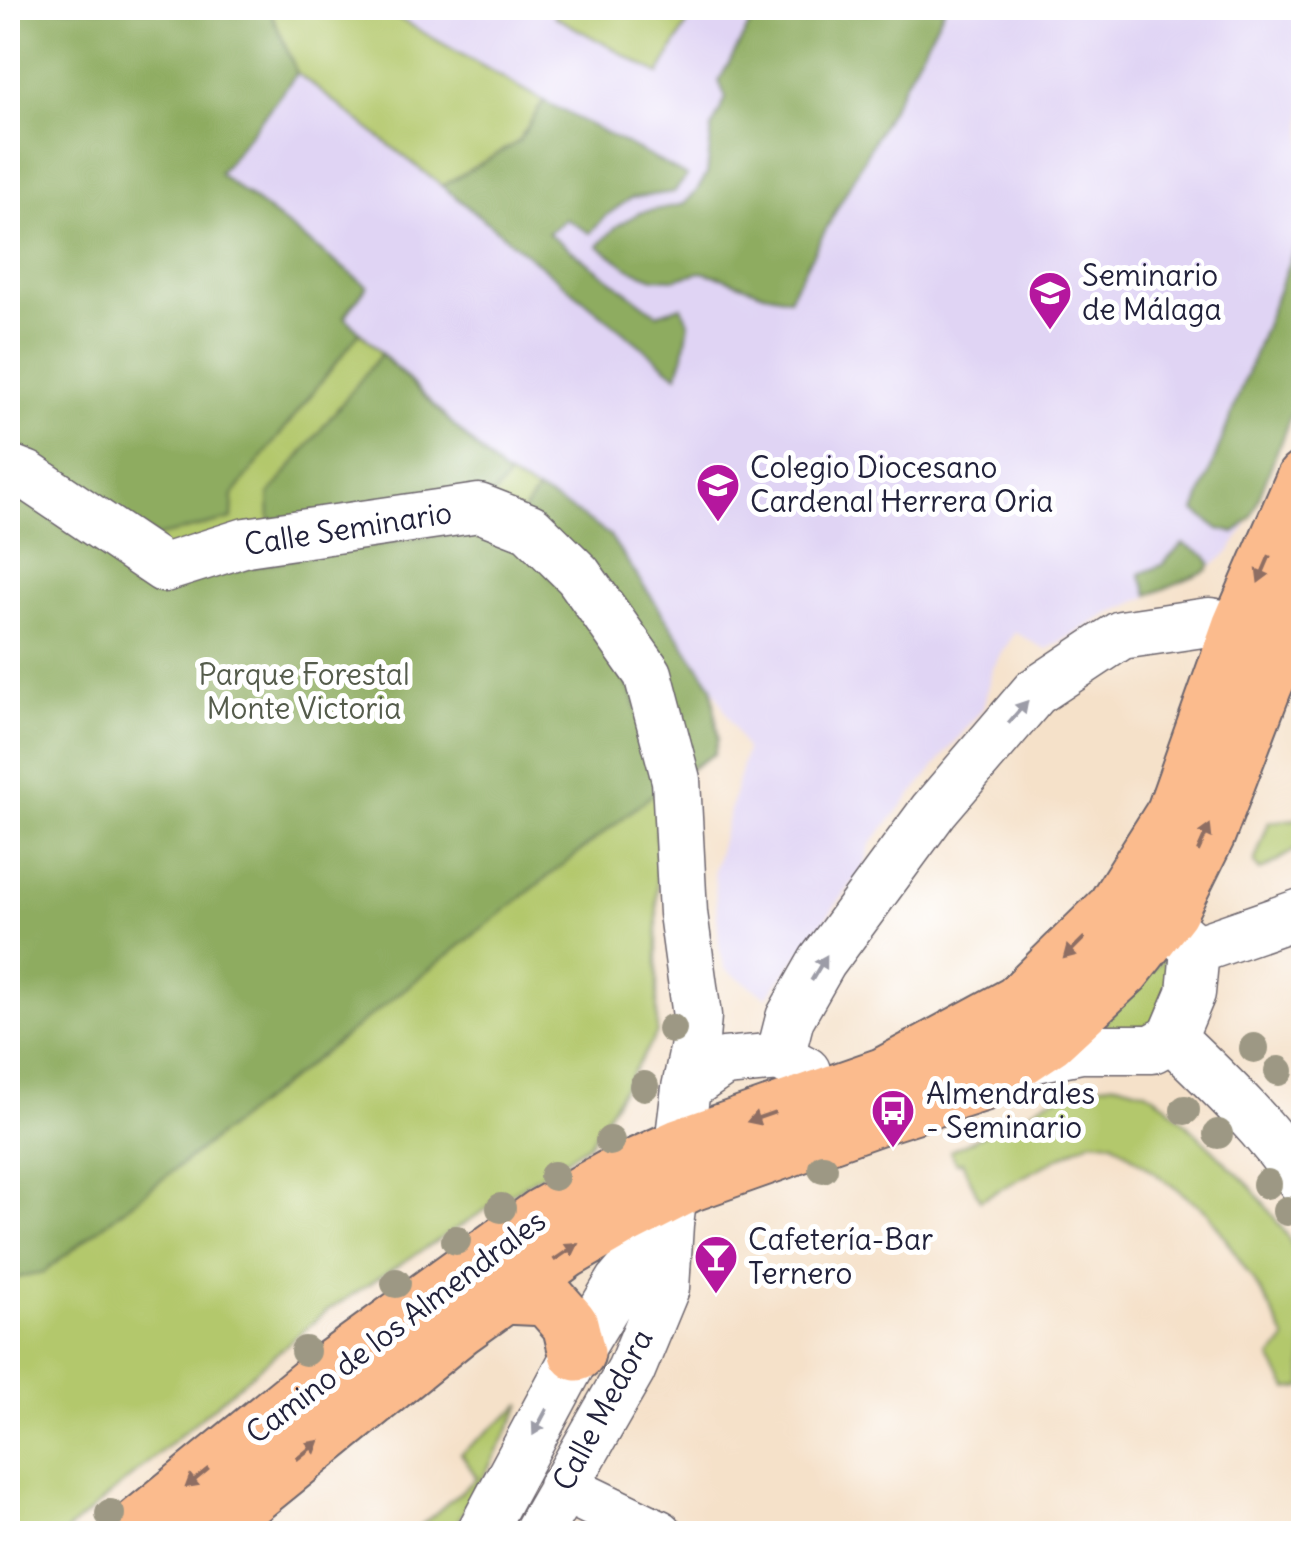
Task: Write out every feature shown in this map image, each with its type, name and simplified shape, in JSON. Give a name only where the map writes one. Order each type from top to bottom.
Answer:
[{"type":"main road","name":"Camino de los Almendrales","points":[[129,1534],[332,1368],[479,1260],[559,1206],[610,1178],[674,1188],[689,1184],[981,1084],[1050,1038],[1123,970],[1156,928],[1174,813],[1283,626],[1304,480]]},
{"type":"main road","name":"Camino de los Almendrales","points":[[206,1534],[459,1328],[579,1243],[846,1088],[885,1075],[1156,928]]},
{"type":"main road","points":[[504,1296],[547,1298],[570,1324],[577,1353]]},
{"type":"street","name":"Calle Seminario","points":[[8,468],[26,475],[164,568],[246,542],[479,508],[530,528],[578,575],[648,674],[676,780],[683,913],[697,1016],[686,1088]]},
{"type":"street","points":[[780,1057],[790,1018],[822,962],[934,810],[1035,692],[1121,635],[1208,622],[1283,626]]},
{"type":"street","points":[[1016,1062],[1081,1049],[1152,1049],[1172,1038],[1191,992],[1156,928],[1304,912]]},
{"type":"street","points":[[1172,1038],[1225,1089],[1290,1162],[1304,1184]]},
{"type":"street","points":[[674,1188],[686,1088],[724,1062],[780,1057],[846,1088]]},
{"type":"street","name":"Camino de los Almendrales","points":[[480,1534],[577,1353],[674,1188]]},
{"type":"street","name":"Calle Medora","points":[[537,1534],[631,1370],[665,1288],[674,1188]]},
{"type":"street","points":[[562,1487],[659,1534]]},
{"type":"shaded area","name":"Seminario de Málaga","points":[[269,8],[1303,8],[1303,384],[1251,518],[1231,550],[1208,570],[1107,615],[1046,650],[1015,632],[992,670],[983,708],[870,845],[865,866],[767,997],[725,969],[719,945],[714,870],[746,750],[712,686],[609,535],[572,510],[502,473],[344,317],[367,286],[219,174],[297,73]]},
{"type":"green space","name":"Parque Forestal Monte Victoria","points":[[8,8],[24,8],[219,174],[367,286],[345,317],[502,473],[572,510],[609,535],[712,686],[718,738],[714,754],[657,791],[657,1033],[589,1144],[325,1312],[65,1533],[8,1534]]},
{"type":"green space","points":[[8,8],[269,8],[297,73],[219,174],[367,286],[344,316],[360,332],[233,495],[232,519],[156,537],[8,450]]},
{"type":"green space","points":[[269,8],[380,8],[544,101],[518,142],[442,186],[297,73]]},
{"type":"green space","points":[[558,8],[696,8],[659,74],[554,16]]},
{"type":"green space","points":[[759,8],[945,8],[789,298],[701,272],[674,279],[654,278],[630,269],[598,246],[617,226],[639,213],[684,204],[696,192],[707,174],[712,127],[726,98],[719,81]]},
{"type":"green space","points":[[544,101],[687,176],[674,192],[631,198],[590,233],[566,219],[548,233],[657,314],[681,306],[689,322],[677,375],[442,186],[518,142]]},
{"type":"green space","points":[[1303,233],[1303,384],[1251,518],[1235,533],[1219,529],[1195,511]]},
{"type":"green space","points":[[381,354],[509,476],[495,494],[270,521],[269,495]]},
{"type":"green space","name":"Parque Forestal Monte Victoria","points":[[8,490],[155,586],[470,530],[526,546],[626,668],[657,791],[44,1272],[8,1280]]},
{"type":"green space","points":[[538,491],[609,535],[712,686],[718,738],[714,754],[681,774],[523,511]]},
{"type":"green space","points":[[1183,544],[1206,556],[1211,563],[1208,570],[1149,595],[1140,574],[1162,565]]},
{"type":"green space","points":[[1303,813],[1303,845],[1260,871],[1254,863],[1269,822],[1297,819]]},
{"type":"green space","points":[[1164,959],[1172,978],[1154,1024],[1127,1032],[1100,1031],[1120,998]]},
{"type":"green space","points":[[1117,1083],[1146,1091],[1166,1104],[1253,1189],[1287,1235],[1303,1269],[1303,1387],[1288,1389],[1271,1358],[1286,1340],[1266,1300],[1208,1212],[1113,1142],[1092,1140],[980,1200],[962,1162],[956,1163],[950,1151],[1046,1101],[1084,1087]]},
{"type":"green space","points":[[522,1404],[451,1533],[411,1534],[477,1478],[461,1453]]},
{"type":"place","name":"Seminario de Málaga","points":[[1050,331]]},
{"type":"place","name":"Colegio Diocesano Cardenal Herrera Oria","points":[[718,523]]},
{"type":"place","name":"Almendrales - Seminario","points":[[893,1149]]},
{"type":"place","name":"Cafetería-Bar Ternero","points":[[716,1295]]}]
